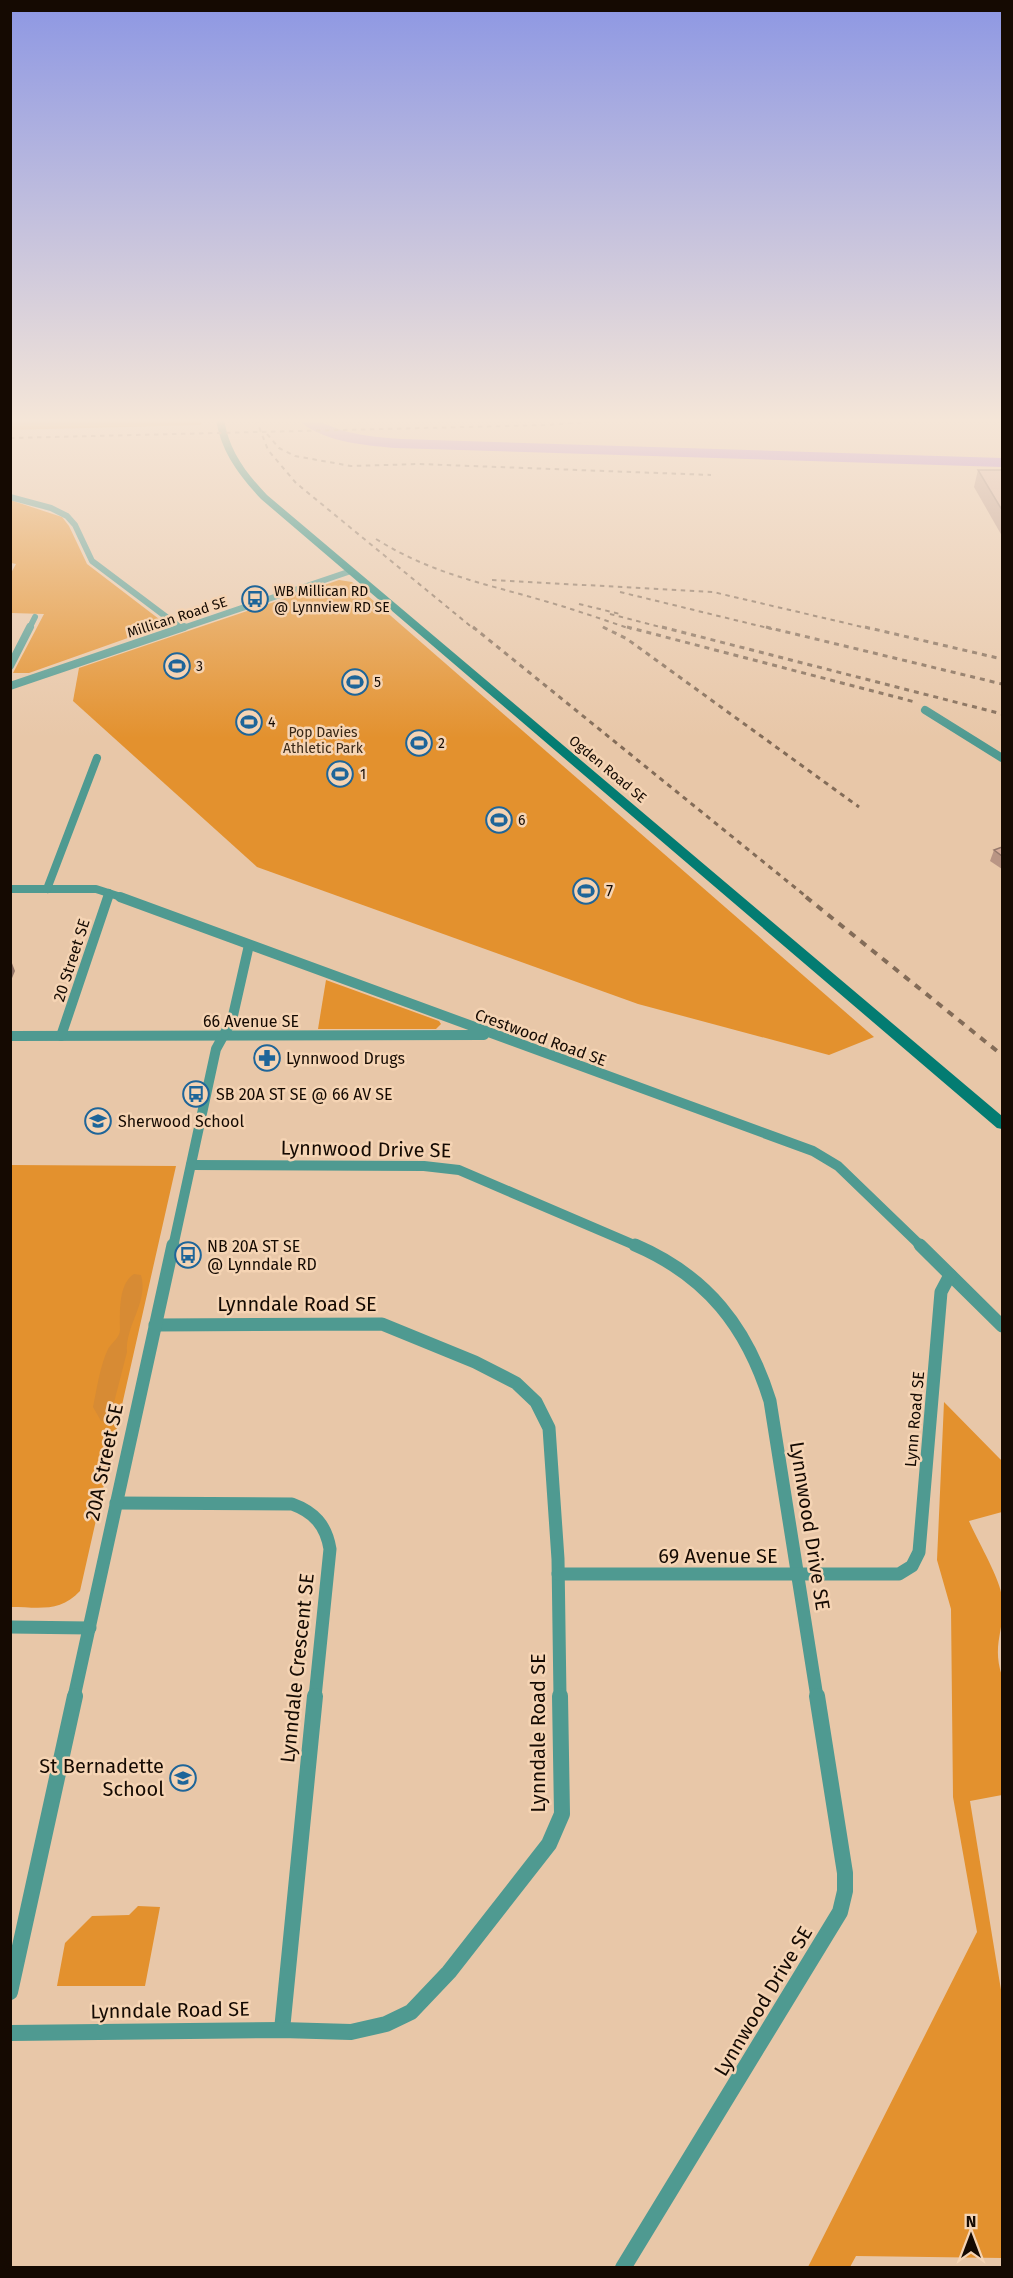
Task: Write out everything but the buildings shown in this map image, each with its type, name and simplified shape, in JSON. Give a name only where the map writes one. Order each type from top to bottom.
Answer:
[{"type":"street","points":[[75,525],[92,561],[181,628]]},
{"type":"street","name":"Ogden Road SE","points":[[299,525],[1002,1124]]},
{"type":"street","name":"Millican Road SE","points":[[10,686],[351,571]]},
{"type":"street","points":[[10,666],[35,617]]},
{"type":"street","points":[[925,710],[1002,758]]},
{"type":"street","points":[[46,889],[97,758]]},
{"type":"street","name":"Crestwood Road SE","points":[[10,889],[96,889],[109,893],[825,1157],[859,1185],[1002,1326]]},
{"type":"street","name":"20 Street SE","points":[[61,1036],[109,893]]},
{"type":"street","name":"20A Street SE","points":[[10,1992],[216,1049],[232,1020],[249,945]]},
{"type":"street","name":"66 Avenue SE","points":[[10,1035],[492,1035]]},
{"type":"street","name":"Lynnwood Drive SE","points":[[191,1165],[448,1167],[652,1251],[681,1269],[707,1290],[731,1317],[759,1365],[770,1401],[845,1873],[845,1891],[840,1912],[623,2268]]},
{"type":"street","name":"Lynn Road SE","points":[[912,1566],[919,1552],[941,1293],[950,1275]]},
{"type":"street","name":"Lynndale Road SE","points":[[10,2033],[282,2030],[351,2032],[386,2024],[411,2012],[448,1972],[549,1844],[562,1814],[558,1574],[549,1428],[536,1402],[516,1383],[475,1362],[382,1324],[155,1325]]},
{"type":"street","name":"Lynndale Crescent SE","points":[[116,1503],[292,1504],[309,1511],[327,1531],[330,1549],[282,2030]]},
{"type":"street","name":"69 Avenue SE","points":[[558,1574],[899,1574],[912,1566]]},
{"type":"street","points":[[10,1627],[90,1628]]},
{"type":"green space","points":[[10,525],[68,525],[87,564],[159,619],[156,628],[29,673],[13,673],[44,614],[11,613],[11,573],[16,564],[11,563]]},
{"type":"green space","name":"Pop Davies Athletic Park","points":[[339,580],[352,582],[874,1037],[829,1055],[638,1004],[257,867],[73,701],[79,668]]},
{"type":"green space","points":[[326,980],[439,1021],[441,1024],[436,1029],[318,1029]]},
{"type":"green space","points":[[11,1165],[176,1166],[80,1591],[65,1603],[39,1608],[11,1607]]},
{"type":"green space","points":[[944,1402],[1002,1461],[1002,1512],[969,1521],[998,1581],[1003,1609],[998,1645],[1002,1676],[1002,1795],[970,1801],[1002,1996],[1002,2258],[856,2256],[850,2267],[808,2267],[977,1932],[953,1797],[951,1609],[937,1560]]},
{"type":"green space","points":[[138,1906],[160,1907],[145,1986],[57,1986],[65,1943],[92,1916],[129,1915]]},
{"type":"shaded area","points":[[134,1274],[141,1275],[143,1285],[140,1304],[129,1333],[127,1352],[109,1422],[101,1421],[93,1407],[99,1377],[108,1349],[120,1332],[120,1307],[123,1292],[125,1285]]},
{"type":"railway","points":[[348,525],[474,629]]},
{"type":"railway","points":[[376,539],[439,570],[631,629]]},
{"type":"railway","points":[[492,580],[713,592],[871,629]]},
{"type":"railway","points":[[620,592],[772,629]]},
{"type":"railway","points":[[579,604],[620,614]]},
{"type":"railway","points":[[610,614],[668,629]]},
{"type":"railway","points":[[473,627],[808,898]]},
{"type":"railway","points":[[606,629],[603,627],[627,639],[859,807]]},
{"type":"railway","points":[[627,627],[915,702]]},
{"type":"railway","points":[[662,627],[1002,714]]},
{"type":"railway","points":[[766,627],[1002,684]]},
{"type":"railway","points":[[865,627],[1002,659]]},
{"type":"railway","points":[[806,897],[1002,1055]]},
{"type":"place","name":"WB Millican RD @ Lynnview RD SE","points":[[255,599]]},
{"type":"place","name":"3","points":[[177,666]]},
{"type":"place","name":"5","points":[[355,682]]},
{"type":"place","name":"4","points":[[249,722]]},
{"type":"place","name":"2","points":[[419,743]]},
{"type":"place","name":"1","points":[[340,774]]},
{"type":"place","name":"6","points":[[499,820]]},
{"type":"place","name":"7","points":[[586,891]]},
{"type":"place","name":"Lynnwood Drugs","points":[[267,1058]]},
{"type":"place","name":"SB 20A ST SE @ 66 AV SE","points":[[196,1094]]},
{"type":"place","name":"Sherwood School","points":[[98,1121]]},
{"type":"place","name":"NB 20A ST SE @ Lynndale RD","points":[[188,1255]]},
{"type":"place","name":"St Bernadette School","points":[[183,1778]]}]
